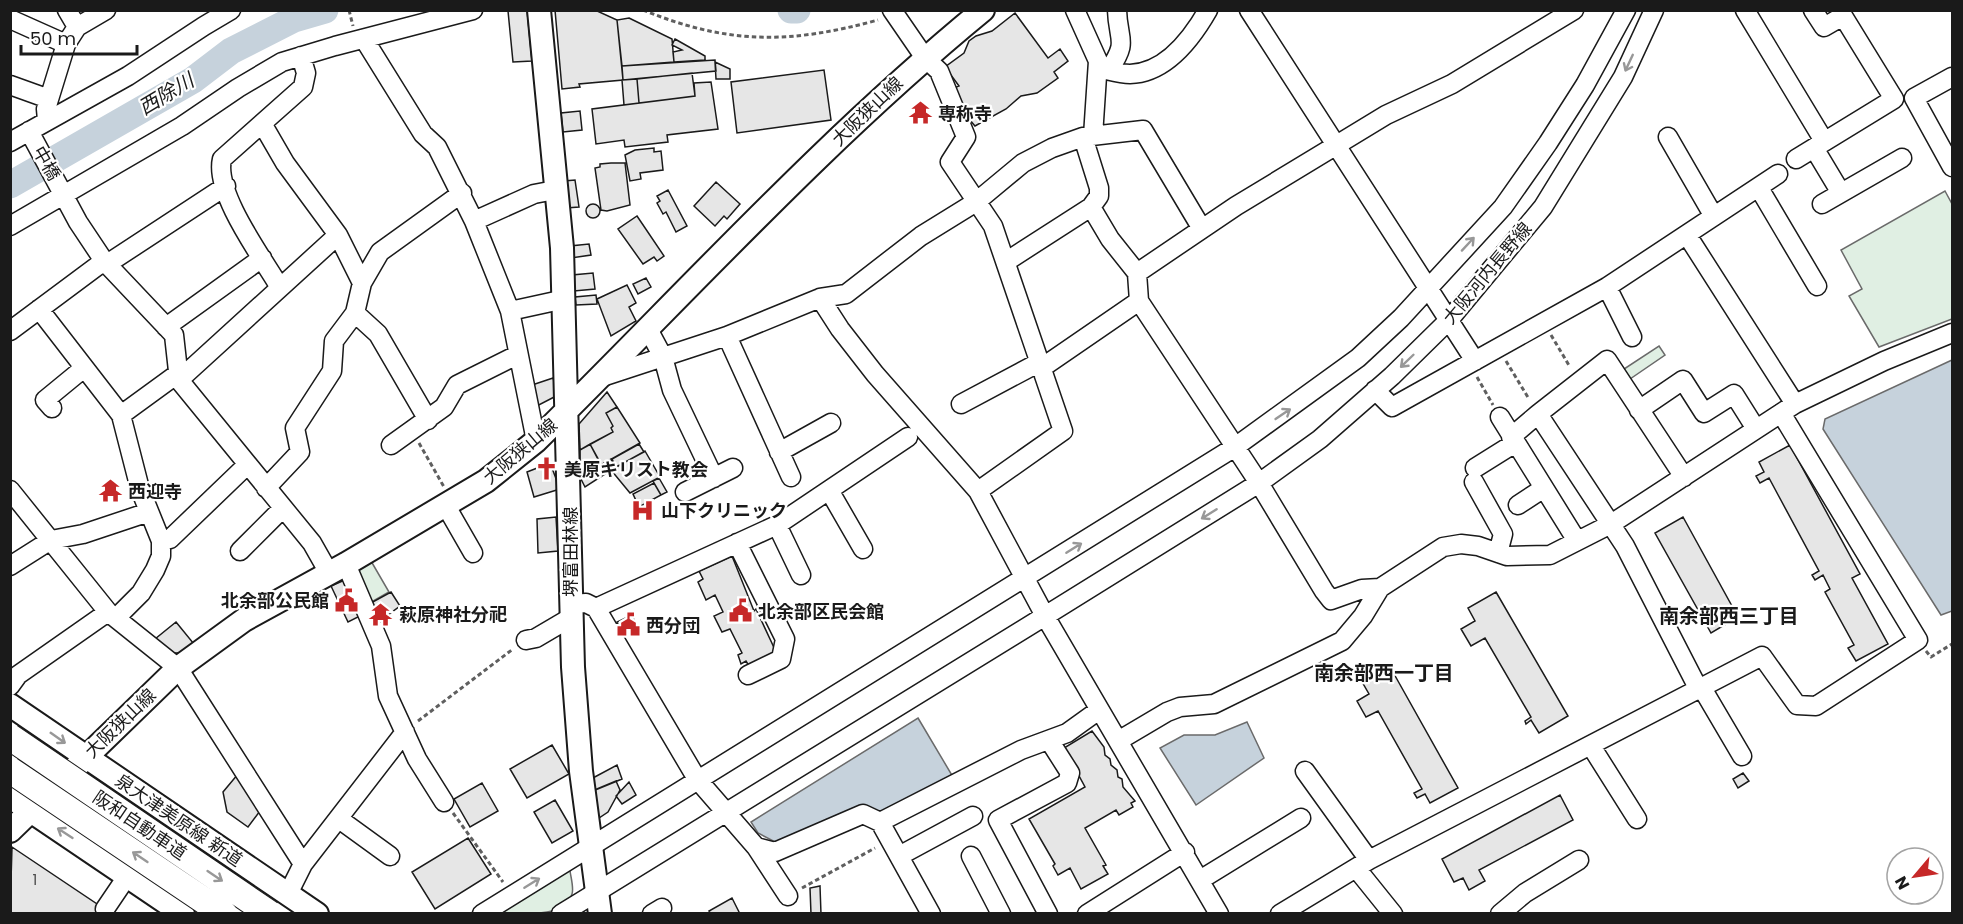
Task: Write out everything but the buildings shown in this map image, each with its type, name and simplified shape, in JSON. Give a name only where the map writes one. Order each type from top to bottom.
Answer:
[{"type":"highway","name":"阪和自動車道","points":[[10,737],[270,914]]},
{"type":"highway","name":"阪和自動車道","points":[[10,770],[224,914]]},
{"type":"main road","name":"堺富田林線","points":[[539,10],[565,299],[570,611],[581,771],[598,903]]},
{"type":"main road","name":"大阪狭山線","points":[[10,831],[178,668],[244,620],[338,569],[486,481],[536,441],[813,163],[925,58],[983,10]]},
{"type":"main road","name":"泉大津美原線 新道","points":[[10,705],[317,914]]},
{"type":"main road","points":[[10,797],[128,874],[183,914]]},
{"type":"street","points":[[14,10],[10,18],[66,44]]},
{"type":"street","points":[[67,10],[77,27]]},
{"type":"street","points":[[47,120],[45,109],[66,44],[77,27],[106,10]]},
{"type":"street","points":[[10,142],[128,76],[231,10]]},
{"type":"street","points":[[10,226],[182,126],[238,88],[282,62],[359,35],[473,10]]},
{"type":"street","points":[[1075,10],[1098,61],[1104,69],[1129,74],[1157,66],[1176,53],[1190,38],[1208,10]]},
{"type":"street","points":[[1007,261],[1091,207],[1099,196],[1088,137],[1104,69],[1121,53],[1123,41],[1117,10]]},
{"type":"street","points":[[1137,273],[1202,229],[1386,115],[1452,84],[1574,10]]},
{"type":"street","name":"大阪河内長野線","points":[[561,914],[598,903],[726,811],[1259,483],[1320,439],[1449,320],[1543,207],[1623,76],[1654,10]]},
{"type":"street","points":[[1745,10],[1819,145],[1841,194]]},
{"type":"street","points":[[1796,159],[1894,99],[1843,16],[1824,27],[1813,10]]},
{"type":"street","points":[[893,12],[925,58],[939,71],[966,136],[950,162],[993,226],[1007,261],[1016,299],[1063,431],[978,491]]},
{"type":"street","points":[[1253,12],[1335,146],[1429,287],[1472,363]]},
{"type":"street","name":"大阪河内長野線","points":[[482,914],[697,778],[1024,579],[1235,447],[1292,408],[1358,358],[1401,318],[1503,207],[1548,143],[1619,16]]},
{"type":"street","points":[[359,35],[423,134],[437,147],[462,193],[510,311],[536,441]]},
{"type":"street","points":[[279,286],[233,210],[220,168],[222,159],[263,125],[303,87],[306,73],[302,56]]},
{"type":"street","points":[[1953,77],[1914,98],[1953,167]]},
{"type":"street","points":[[10,85],[49,99]]},
{"type":"street","points":[[263,125],[290,171],[338,235],[362,283]]},
{"type":"street","points":[[599,378],[727,336],[820,298],[846,294],[921,236],[976,202],[1023,163],[1052,148],[1088,137],[1143,130],[1202,229]]},
{"type":"street","name":"中橋","points":[[29,132],[65,194],[78,222],[106,263],[166,327]]},
{"type":"street","points":[[1668,137],[1713,215]]},
{"type":"street","points":[[1822,204],[1902,158]]},
{"type":"street","points":[[1375,390],[1392,407],[1607,287],[1778,174]]},
{"type":"street","points":[[10,331],[106,263],[226,186]]},
{"type":"street","points":[[1759,188],[1816,285]]},
{"type":"street","points":[[474,222],[534,194],[555,190]]},
{"type":"street","points":[[266,488],[300,452],[295,428],[332,371],[334,341],[355,313],[362,283],[380,252],[462,193]]},
{"type":"street","points":[[1091,207],[1110,239],[1137,273],[1139,301],[1259,483],[1331,600],[1362,590],[1380,588]]},
{"type":"street","points":[[121,415],[179,376],[338,235]]},
{"type":"street","points":[[1280,914],[1309,906],[1363,864],[1762,656],[1797,705],[1816,706],[1918,640],[1788,408],[1687,235]]},
{"type":"street","points":[[262,258],[166,327],[174,335],[179,376],[247,465],[312,543],[338,569],[381,646],[388,696],[429,780],[444,802]]},
{"type":"street","points":[[1607,287],[1632,337]]},
{"type":"street","points":[[820,298],[875,374],[978,491],[1024,579],[1098,710],[1185,852],[1219,914]]},
{"type":"street","points":[[510,311],[565,299]]},
{"type":"street","points":[[961,404],[1039,366],[1139,301]]},
{"type":"street","points":[[10,686],[18,675],[112,615],[141,593],[161,556],[161,541],[140,489],[121,415],[39,309]]},
{"type":"street","points":[[355,313],[378,333],[428,420]]},
{"type":"street","points":[[648,329],[663,357],[672,390],[672,408],[714,477]]},
{"type":"street","points":[[1118,741],[1167,712],[1180,707],[1214,704],[1342,641],[1363,616],[1380,588],[1443,547],[1461,544],[1478,546],[1507,556],[1529,558],[1551,555],[1611,524],[1788,408],[1884,361],[1953,333]]},
{"type":"street","points":[[727,336],[790,477]]},
{"type":"street","points":[[391,445],[444,407],[457,385],[517,355]]},
{"type":"street","points":[[1498,553],[1503,534],[1475,475],[1538,414],[1607,360],[1684,477]]},
{"type":"street","points":[[52,408],[45,400],[84,368]]},
{"type":"street","points":[[1639,410],[1683,380],[1704,413],[1734,394],[1756,429]]},
{"type":"street","points":[[1538,414],[1611,524],[1700,689],[1742,756]]},
{"type":"street","points":[[1500,417],[1578,541]]},
{"type":"street","points":[[779,452],[831,423]]},
{"type":"street","points":[[596,608],[777,525],[908,437]]},
{"type":"street","points":[[161,541],[170,539],[247,465]]},
{"type":"street","points":[[685,492],[733,468]]},
{"type":"street","points":[[1518,505],[1544,488]]},
{"type":"street","points":[[10,490],[112,615],[178,668],[303,864]]},
{"type":"street","points":[[828,490],[863,549]]},
{"type":"street","points":[[449,504],[473,552]]},
{"type":"street","points":[[240,551],[283,508]]},
{"type":"street","points":[[10,566],[51,540],[83,534],[149,512]]},
{"type":"street","points":[[777,525],[801,575]]},
{"type":"street","points":[[737,543],[785,639],[781,659],[748,675]]},
{"type":"street","points":[[526,640],[536,638],[570,611],[586,603],[596,608],[697,778],[756,847],[788,896]]},
{"type":"street","points":[[880,822],[1021,750],[1067,733],[1098,710]]},
{"type":"street","points":[[288,894],[303,864],[339,819],[377,757],[404,731]]},
{"type":"street","points":[[1048,914],[998,820],[1066,783],[1070,773],[1049,740]]},
{"type":"street","points":[[1591,746],[1638,819]]},
{"type":"street","points":[[1305,771],[1393,914]]},
{"type":"street","points":[[756,847],[775,852],[863,814],[880,822],[931,914]]},
{"type":"street","points":[[899,856],[973,816]]},
{"type":"street","points":[[1200,880],[1278,841],[1301,818]]},
{"type":"street","points":[[339,819],[390,856]]},
{"type":"street","points":[[1087,914],[1185,852]]},
{"type":"street","points":[[971,856],[1001,914]]},
{"type":"street","points":[[1500,914],[1525,893],[1579,860]]},
{"type":"street","points":[[105,909],[128,874]]},
{"type":"path","points":[[349,10],[359,35]]},
{"type":"path","points":[[643,10],[687,28],[742,38],[767,39],[798,38],[832,31],[893,12]]},
{"type":"path","points":[[1544,322],[1579,382]]},
{"type":"path","points":[[1499,348],[1538,414]]},
{"type":"path","points":[[1472,363],[1500,417]]},
{"type":"path","points":[[412,431],[449,504]]},
{"type":"path","points":[[404,731],[526,640]]},
{"type":"path","points":[[1918,640],[1931,657],[1953,645]]},
{"type":"path","points":[[444,802],[503,882]]},
{"type":"path","points":[[788,896],[890,840]]},
{"type":"green space","points":[[1945,191],[1952,204],[1952,319],[1879,347],[1849,296],[1862,289],[1841,250]]},
{"type":"green space","points":[[1659,346],[1665,355],[1630,379],[1624,369]]},
{"type":"green space","points":[[371,561],[389,592],[368,604],[356,570]]},
{"type":"green space","points":[[566,869],[570,871],[573,892],[568,902],[560,908],[538,913],[494,914]]},
{"type":"shaded area","points":[[1952,360],[1952,611],[1941,615],[1823,429],[1825,419]]},
{"type":"shaded area","points":[[918,718],[953,777],[878,815],[777,843],[758,833],[751,822]]},
{"type":"shaded area","points":[[1247,722],[1264,758],[1196,805],[1160,748],[1184,735],[1215,735]]},
{"type":"waterway","name":"西除川","points":[[10,185],[193,80],[231,51],[294,19],[325,10]]},
{"type":"waterway","name":"西除川","points":[[791,10],[797,10]]},
{"type":"place","name":"専称寺","points":[[920,113]]},
{"type":"place","name":"美原キリスト教会","points":[[546,469]]},
{"type":"place","name":"西迎寺","points":[[110,491]]},
{"type":"place","name":"山下クリニック","points":[[643,510]]},
{"type":"place","name":"北余部公民館","points":[[347,600]]},
{"type":"place","name":"北余部区民会館","points":[[740,611]]},
{"type":"place","name":"萩原神社分祀","points":[[381,614]]},
{"type":"place","name":"西分団","points":[[628,625]]},
{"type":"district","name":"南余部西三丁目","points":[[1729,616]]},
{"type":"district","name":"南余部西一丁目","points":[[1384,673]]}]
